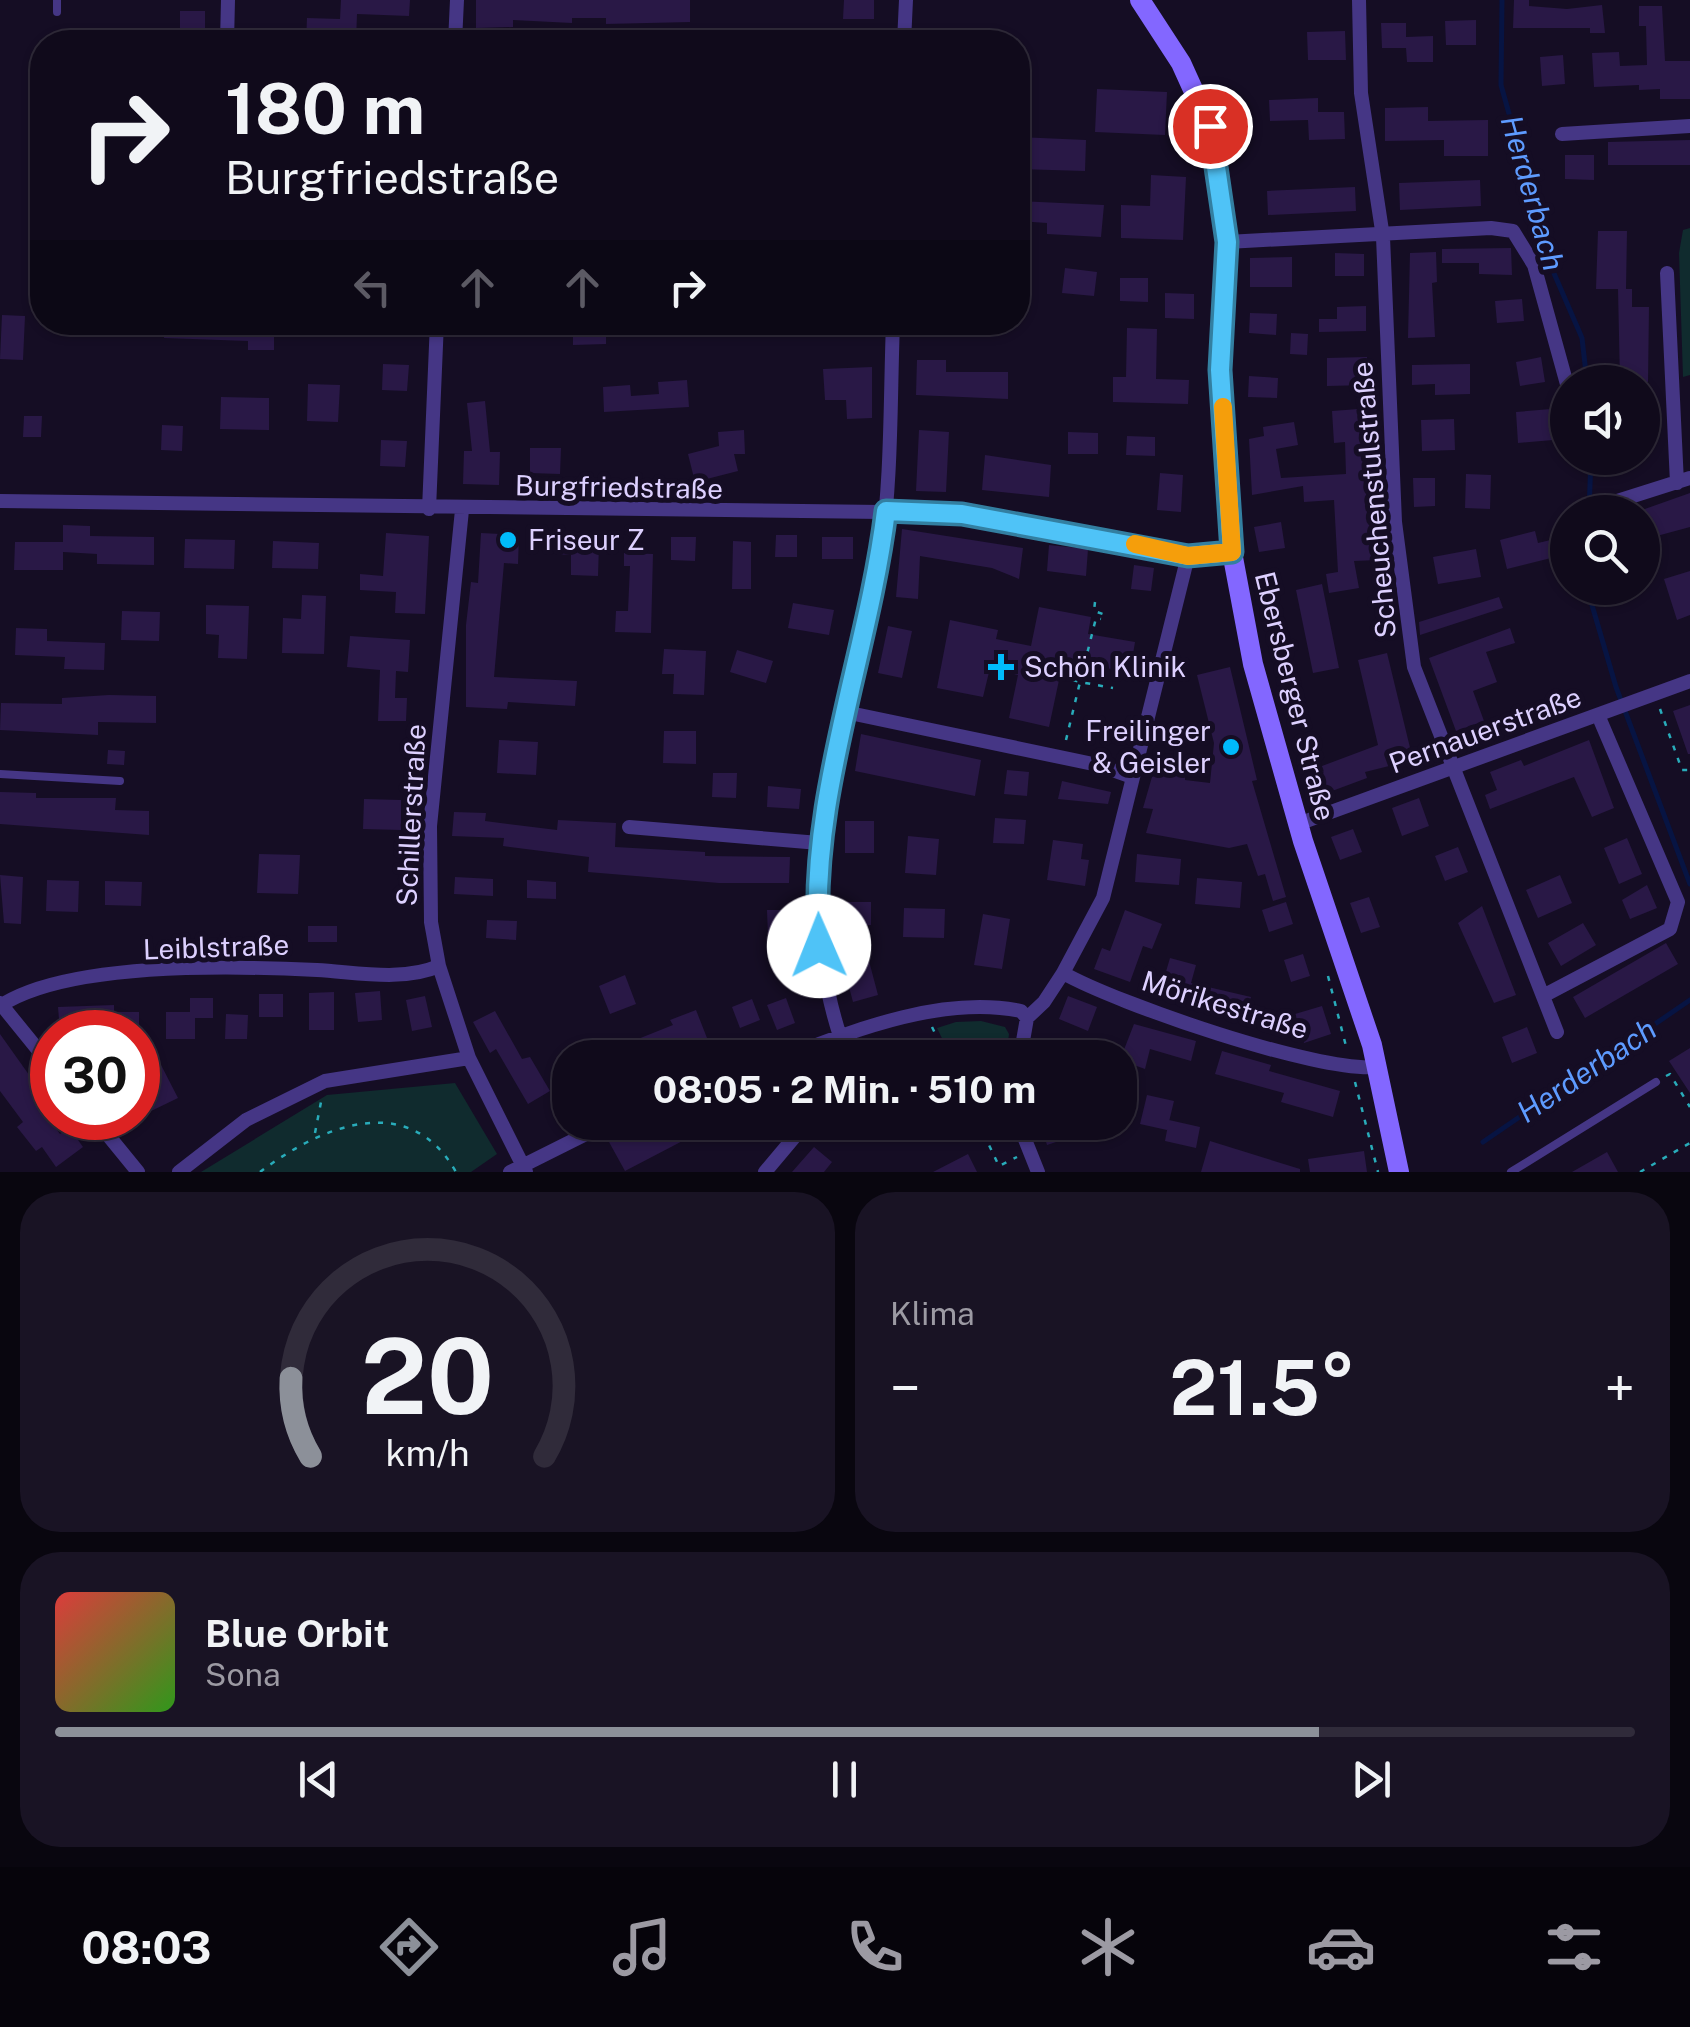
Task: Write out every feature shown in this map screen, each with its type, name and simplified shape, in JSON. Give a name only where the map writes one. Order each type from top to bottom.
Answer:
[{"type":"street","points":[[227,30],[228,0]]},
{"type":"street","points":[[456,30],[457,0]]},
{"type":"street","points":[[905,30],[906,0]]},
{"type":"street","name":"Ebersberger Straße","points":[[1140,0],[1181,63],[1210,126],[1227,242],[1220,370],[1232,552],[1254,664],[1298,824],[1377,1066],[1389,1170]]},
{"type":"street","name":"Scheuchenstulstraße","points":[[1359,0],[1361,93],[1384,237],[1395,522],[1414,667],[1557,1032]]},
{"type":"street","points":[[1562,134],[1690,126]]},
{"type":"street","points":[[1227,242],[1384,237],[1490,228],[1513,231],[1534,265],[1562,365]]},
{"type":"street","points":[[1638,495],[1684,480],[1667,274]]},
{"type":"street","points":[[429,509],[436,335]]},
{"type":"street","points":[[840,1036],[820,970],[820,843],[845,712],[870,611],[886,511],[893,335]]},
{"type":"street","points":[[1674,390],[1690,386]]},
{"type":"street","name":"Burgfriedstraße","points":[[0,501],[962,514],[1188,556],[1232,552]]},
{"type":"street","name":"Schillerstraße","points":[[462,510],[430,826],[431,922],[439,966],[469,1058],[519,1170]]},
{"type":"street","points":[[1023,1040],[1026,1018],[1044,1002],[1103,898],[1188,556]]},
{"type":"street","name":"Pernauerstraße","points":[[1298,824],[1690,682]]},
{"type":"street","points":[[845,712],[1062,758],[1132,777]]},
{"type":"street","points":[[1543,996],[1670,929],[1676,918],[1678,902],[1603,713]]},
{"type":"street","points":[[629,827],[820,843]]},
{"type":"street","name":"Leiblstraße","points":[[0,1005],[54,982],[189,969],[404,974],[439,966]]},
{"type":"street","name":"Mörikestraße","points":[[1063,972],[1123,1000],[1352,1070],[1377,1066]]},
{"type":"street","points":[[0,1005],[30,1041]]},
{"type":"street","points":[[830,1040],[959,1008],[1005,1008],[1021,1011],[1026,1018]]},
{"type":"street","points":[[179,1172],[246,1120],[325,1081],[469,1058]]},
{"type":"street","points":[[112,1140],[138,1172]]},
{"type":"street","points":[[519,1170],[576,1140]]},
{"type":"street","points":[[765,1172],[792,1140]]},
{"type":"street","points":[[1024,1140],[1038,1172]]},
{"type":"lane","points":[[57,0],[57,12]]},
{"type":"lane","points":[[0,774],[120,782]]},
{"type":"lane","points":[[1511,1172],[1656,1082]]},
{"type":"path","points":[[1062,758],[1096,618],[1102,620],[1103,614],[1094,611],[1095,602]]},
{"type":"path","points":[[1060,677],[1113,688]]},
{"type":"path","points":[[1650,696],[1682,770],[1690,770]]},
{"type":"path","points":[[1326,968],[1352,1070],[1389,1170]]},
{"type":"path","points":[[926,1014],[938,1040]]},
{"type":"path","points":[[1656,1082],[1670,1074],[1690,1107]]},
{"type":"path","points":[[314,1134],[325,1081]]},
{"type":"path","points":[[260,1172],[314,1134],[384,1124],[426,1133],[455,1172]]},
{"type":"path","points":[[987,1140],[999,1166],[1027,1151]]},
{"type":"path","points":[[1640,1172],[1690,1143]]},
{"type":"green space","points":[[1690,228],[1690,375],[1683,377],[1679,253],[1683,230]]},
{"type":"green space","points":[[981,1021],[1005,1027],[1009,1034],[1008,1040],[943,1040],[937,1028]]},
{"type":"green space","points":[[455,1083],[497,1154],[471,1172],[201,1172],[327,1095]]},
{"type":"building","points":[[341,0],[410,0],[409,16],[357,14],[356,30],[306,30],[307,18],[340,19]]},
{"type":"building","points":[[476,0],[690,0],[690,22],[606,24],[606,18],[572,18],[572,23],[513,20],[513,27],[476,28]]},
{"type":"building","points":[[844,0],[874,0],[874,19],[843,19]]},
{"type":"building","points":[[1514,0],[1529,0],[1529,6],[1567,9],[1602,5],[1605,33],[1590,33],[1590,28],[1513,28]]},
{"type":"building","points":[[1639,6],[1662,6],[1665,61],[1690,61],[1690,99],[1660,99],[1660,89],[1639,90],[1639,85],[1594,87],[1592,53],[1619,52],[1620,66],[1647,65],[1646,26],[1639,26]]},
{"type":"building","points":[[180,11],[205,11],[205,30],[180,30]]},
{"type":"building","points":[[1476,20],[1476,45],[1446,45],[1445,21]]},
{"type":"building","points":[[1381,23],[1406,23],[1406,37],[1433,36],[1433,62],[1407,62],[1406,48],[1382,48]]},
{"type":"building","points":[[1345,31],[1346,60],[1308,60],[1307,32]]},
{"type":"building","points":[[1563,55],[1565,84],[1542,86],[1540,57]]},
{"type":"building","points":[[1097,89],[1167,92],[1165,135],[1095,132]]},
{"type":"building","points":[[1318,98],[1318,112],[1344,112],[1345,139],[1309,140],[1308,120],[1270,121],[1269,100]]},
{"type":"building","points":[[1428,107],[1428,121],[1488,120],[1488,156],[1444,156],[1444,140],[1385,141],[1385,108]]},
{"type":"building","points":[[1030,138],[1086,140],[1085,171],[1030,169]]},
{"type":"building","points":[[1690,140],[1690,165],[1608,165],[1608,142]]},
{"type":"building","points":[[1565,155],[1594,155],[1594,180],[1565,179]]},
{"type":"building","points":[[1151,175],[1186,177],[1183,240],[1121,238],[1121,205],[1150,206]]},
{"type":"building","points":[[1480,180],[1481,206],[1400,210],[1399,183]]},
{"type":"building","points":[[1355,187],[1356,211],[1268,215],[1267,191]]},
{"type":"building","points":[[1030,202],[1104,205],[1101,237],[1047,234],[1047,223],[1030,222]]},
{"type":"building","points":[[1598,231],[1627,231],[1626,289],[1632,289],[1632,307],[1649,307],[1648,365],[1620,365],[1618,289],[1596,289]]},
{"type":"building","points":[[1511,248],[1512,275],[1479,274],[1479,263],[1442,263],[1442,249]]},
{"type":"building","points":[[1436,252],[1437,282],[1432,283],[1435,337],[1408,338],[1410,253]]},
{"type":"building","points":[[1335,253],[1364,254],[1364,276],[1335,276]]},
{"type":"building","points":[[1292,257],[1292,287],[1250,287],[1250,258]]},
{"type":"building","points":[[1065,268],[1097,272],[1094,296],[1062,293]]},
{"type":"building","points":[[1120,278],[1148,278],[1148,302],[1120,301]]},
{"type":"building","points":[[1165,293],[1194,294],[1194,319],[1165,318]]},
{"type":"building","points":[[1522,299],[1524,321],[1497,323],[1495,301]]},
{"type":"building","points":[[1366,306],[1366,331],[1319,332],[1319,319],[1337,319],[1337,307]]},
{"type":"building","points":[[1250,313],[1277,314],[1276,335],[1249,333]]},
{"type":"building","points":[[2,315],[25,316],[23,360],[0,359]]},
{"type":"building","points":[[1127,328],[1157,329],[1156,379],[1189,380],[1188,404],[1113,402],[1113,377],[1126,377]]},
{"type":"building","points":[[1291,333],[1308,334],[1307,355],[1290,354]]},
{"type":"building","points":[[274,335],[274,350],[248,350],[248,341],[164,338]]},
{"type":"building","points":[[573,335],[606,335],[606,344],[573,345]]},
{"type":"building","points":[[1367,357],[1368,385],[1327,386],[1327,358]]},
{"type":"building","points":[[1541,357],[1545,382],[1520,386],[1516,362]]},
{"type":"building","points":[[917,360],[946,360],[946,372],[1008,372],[1008,399],[916,395]]},
{"type":"building","points":[[383,364],[409,365],[407,391],[382,390]]},
{"type":"building","points":[[1470,364],[1470,394],[1435,395],[1435,384],[1412,385],[1412,365]]},
{"type":"building","points":[[872,367],[872,418],[847,419],[846,400],[825,400],[823,369]]},
{"type":"building","points":[[1249,376],[1278,378],[1277,398],[1248,397]]},
{"type":"building","points":[[687,380],[689,407],[604,412],[603,387],[630,385],[631,396],[659,394],[658,382]]},
{"type":"building","points":[[308,384],[340,385],[338,422],[307,421]]},
{"type":"building","points":[[221,397],[269,398],[269,430],[220,429]]},
{"type":"building","points":[[485,401],[490,452],[500,452],[499,485],[463,484],[464,451],[472,451],[467,403]]},
{"type":"building","points":[[1372,408],[1378,560],[1354,561],[1359,588],[1329,593],[1326,574],[1338,572],[1334,500],[1304,502],[1303,486],[1252,495],[1249,439],[1264,436],[1263,427],[1294,422],[1298,445],[1276,449],[1281,478],[1346,474],[1345,442],[1334,443],[1332,411]]},
{"type":"building","points":[[1550,409],[1550,440],[1518,443],[1516,412]]},
{"type":"building","points":[[24,416],[42,416],[41,437],[23,437]]},
{"type":"building","points":[[1454,419],[1455,450],[1422,451],[1421,420]]},
{"type":"building","points":[[162,425],[183,426],[182,451],[161,450]]},
{"type":"building","points":[[744,430],[745,454],[734,454],[738,471],[695,482],[688,454],[719,446],[718,432]]},
{"type":"building","points":[[919,430],[949,432],[946,492],[916,491]]},
{"type":"building","points":[[1068,432],[1098,433],[1098,454],[1068,454]]},
{"type":"building","points":[[1127,436],[1155,437],[1155,456],[1126,455]]},
{"type":"building","points":[[381,440],[407,441],[405,467],[380,466]]},
{"type":"building","points":[[530,448],[561,448],[560,474],[530,473]]},
{"type":"building","points":[[985,455],[1051,465],[1049,497],[982,490]]},
{"type":"building","points":[[1160,473],[1183,475],[1181,512],[1157,510]]},
{"type":"building","points":[[1466,474],[1491,475],[1490,509],[1465,508]]},
{"type":"building","points":[[1413,478],[1435,478],[1435,506],[1414,507]]},
{"type":"building","points":[[1690,493],[1690,527],[1660,535],[1660,504]]},
{"type":"building","points":[[1281,522],[1285,548],[1259,552],[1254,527]]},
{"type":"building","points":[[63,525],[90,526],[90,536],[154,537],[154,565],[97,564],[97,554],[63,552],[63,570],[14,570],[15,542],[63,542]]},
{"type":"building","points":[[902,529],[1023,548],[1019,579],[992,568],[920,556],[918,599],[896,597]]},
{"type":"building","points":[[1535,531],[1538,543],[1550,540],[1550,558],[1507,569],[1500,540]]},
{"type":"building","points":[[386,533],[429,536],[425,614],[395,613],[396,592],[360,590],[360,574],[383,576]]},
{"type":"building","points":[[481,533],[519,535],[518,564],[504,563],[494,677],[577,681],[575,706],[508,702],[507,709],[466,707],[466,625],[471,582],[478,583]]},
{"type":"building","points":[[556,535],[585,536],[585,544],[599,544],[598,576],[571,575],[571,555],[556,554]]},
{"type":"building","points":[[776,535],[797,535],[797,557],[775,557]]},
{"type":"building","points":[[671,537],[696,537],[695,561],[671,560]]},
{"type":"building","points":[[822,537],[853,537],[853,559],[822,559]]},
{"type":"building","points":[[185,539],[235,540],[234,569],[184,568]]},
{"type":"building","points":[[273,541],[319,543],[318,569],[272,568]]},
{"type":"building","points":[[733,541],[751,542],[751,589],[732,589]]},
{"type":"building","points":[[1049,545],[1088,549],[1086,576],[1047,571]]},
{"type":"building","points":[[1476,549],[1481,577],[1438,584],[1433,557]]},
{"type":"building","points":[[624,553],[653,554],[651,633],[615,632],[616,611],[628,611],[630,566],[624,566]]},
{"type":"building","points":[[1134,565],[1154,568],[1151,591],[1131,589]]},
{"type":"building","points":[[1690,571],[1690,615],[1677,620],[1664,579]]},
{"type":"building","points":[[1322,584],[1339,668],[1313,673],[1296,590]]},
{"type":"building","points":[[302,595],[326,596],[324,654],[282,653],[283,618],[301,619]]},
{"type":"building","points":[[1499,597],[1503,608],[1420,635],[1419,622]]},
{"type":"building","points":[[793,603],[834,610],[829,635],[788,628]]},
{"type":"building","points":[[206,605],[249,606],[247,659],[218,658],[219,635],[206,634]]},
{"type":"building","name":"Schön Klinik","points":[[1039,607],[1091,617],[1088,634],[1135,642],[1130,672],[1081,664],[1080,669],[1062,666],[1049,727],[1009,718],[1018,675],[990,668],[983,697],[937,688],[950,620],[998,630],[996,639],[1031,646]]},
{"type":"building","points":[[122,611],[160,612],[159,641],[121,640]]},
{"type":"building","points":[[888,626],[912,631],[902,678],[878,673]]},
{"type":"building","points":[[16,628],[47,629],[47,641],[105,643],[104,670],[64,669],[65,657],[15,655]]},
{"type":"building","points":[[1510,628],[1515,643],[1486,652],[1497,682],[1473,691],[1484,721],[1456,731],[1429,658]]},
{"type":"building","points":[[350,636],[410,640],[408,672],[396,671],[395,698],[407,698],[406,721],[378,721],[380,670],[347,667]]},
{"type":"building","points":[[664,649],[706,651],[704,695],[673,694],[674,674],[662,674]]},
{"type":"building","points":[[737,650],[773,661],[766,683],[730,672]]},
{"type":"building","points":[[1387,653],[1413,760],[1365,772],[1367,778],[1324,794],[1314,769],[1378,745],[1358,660]]},
{"type":"building","name":"Freilinger & Geisler","points":[[1230,667],[1257,780],[1252,781],[1286,897],[1273,901],[1265,874],[1258,876],[1247,844],[1229,848],[1146,833],[1153,809],[1143,808],[1156,763],[1185,767],[1185,780],[1210,783],[1214,743],[1197,675]]},
{"type":"building","points":[[156,696],[156,723],[98,722],[98,735],[0,730],[1,703],[62,704],[62,698]]},
{"type":"building","points":[[1690,705],[1690,754],[1688,754],[1673,711]]},
{"type":"building","points":[[664,731],[696,731],[696,764],[663,763]]},
{"type":"building","points":[[861,734],[981,760],[975,796],[855,771]]},
{"type":"building","points":[[499,740],[538,742],[536,775],[497,773]]},
{"type":"building","points":[[1589,740],[1614,808],[1592,817],[1574,777],[1490,809],[1485,795],[1497,790],[1490,772],[1521,760],[1524,766]]},
{"type":"building","points":[[108,750],[125,751],[124,765],[107,764]]},
{"type":"building","points":[[1007,770],[1029,772],[1027,796],[1004,794]]},
{"type":"building","points":[[713,773],[737,773],[736,798],[712,797]]},
{"type":"building","points":[[1062,781],[1111,792],[1108,804],[1058,799]]},
{"type":"building","points":[[768,786],[801,789],[799,809],[767,807]]},
{"type":"building","points":[[0,792],[36,793],[36,798],[116,798],[115,810],[149,811],[149,835],[0,824]]},
{"type":"building","points":[[1419,798],[1429,826],[1402,836],[1392,808]]},
{"type":"building","points":[[364,799],[401,800],[401,830],[363,829]]},
{"type":"building","points":[[454,812],[486,813],[485,821],[557,830],[558,820],[616,823],[615,847],[705,852],[705,856],[790,857],[789,883],[719,883],[588,872],[589,857],[503,846],[504,838],[452,836]]},
{"type":"building","points":[[995,818],[1026,820],[1024,844],[993,843]]},
{"type":"building","points":[[845,821],[874,821],[874,853],[845,853]]},
{"type":"building","points":[[1353,829],[1362,852],[1340,860],[1331,837]]},
{"type":"building","points":[[908,836],[939,839],[936,875],[905,873]]},
{"type":"building","points":[[1627,838],[1642,874],[1619,884],[1604,848]]},
{"type":"building","points":[[1053,840],[1083,844],[1081,859],[1089,860],[1085,886],[1047,880]]},
{"type":"building","points":[[1458,847],[1468,872],[1445,881],[1435,856]]},
{"type":"building","points":[[259,854],[300,855],[298,894],[257,893]]},
{"type":"building","points":[[1137,854],[1181,859],[1179,885],[1135,882]]},
{"type":"building","points":[[0,875],[23,877],[21,924],[4,923]]},
{"type":"building","points":[[1560,875],[1572,903],[1538,918],[1526,890]]},
{"type":"building","points":[[455,877],[493,879],[493,896],[454,894]]},
{"type":"building","points":[[1197,878],[1242,882],[1240,908],[1195,904]]},
{"type":"building","points":[[47,880],[79,881],[78,912],[46,911]]},
{"type":"building","points":[[527,880],[556,882],[556,899],[527,898]]},
{"type":"building","points":[[105,881],[142,882],[141,906],[105,905]]},
{"type":"building","points":[[1647,885],[1657,908],[1630,919],[1622,900]]},
{"type":"building","points":[[1369,897],[1380,927],[1361,933],[1350,903]]},
{"type":"building","points":[[840,902],[871,902],[871,925],[840,925]]},
{"type":"building","points":[[1286,902],[1293,924],[1269,932],[1262,910]]},
{"type":"building","points":[[1482,906],[1516,995],[1494,1003],[1458,923]]},
{"type":"building","points":[[904,908],[945,909],[944,938],[903,937]]},
{"type":"building","points":[[767,910],[794,910],[794,936],[768,936]]},
{"type":"building","points":[[1125,910],[1162,924],[1152,949],[1143,946],[1130,982],[1094,969],[1102,948],[1110,951]]},
{"type":"building","points":[[983,914],[1010,919],[1002,969],[974,965]]},
{"type":"building","points":[[487,920],[517,921],[516,940],[486,938]]},
{"type":"building","points":[[1583,923],[1596,945],[1561,966],[1548,943]]},
{"type":"building","points":[[308,926],[337,926],[337,942],[308,942]]},
{"type":"building","points":[[1666,943],[1678,964],[1585,1018],[1573,997]]},
{"type":"building","points":[[1303,954],[1310,976],[1291,982],[1284,960]]},
{"type":"building","points":[[1170,958],[1196,965],[1191,983],[1251,997],[1246,1019],[1160,992]]},
{"type":"building","points":[[869,961],[878,995],[853,1002],[844,968]]},
{"type":"building","points":[[625,975],[636,1004],[610,1014],[599,986]]},
{"type":"building","points":[[380,991],[382,1020],[358,1022],[355,993]]},
{"type":"building","points":[[334,992],[334,1030],[309,1030],[309,993]]},
{"type":"building","points":[[259,994],[283,994],[283,1017],[259,1017]]},
{"type":"building","points":[[425,996],[432,1027],[412,1031],[406,1000]]},
{"type":"building","points":[[1068,996],[1097,1007],[1088,1031],[1059,1019]]},
{"type":"building","points":[[190,998],[213,998],[213,1018],[195,1018],[195,1039],[166,1039],[166,1012],[190,1012]]},
{"type":"building","points":[[786,998],[795,1023],[777,1030],[767,1005]]},
{"type":"building","points":[[752,999],[760,1020],[740,1028],[732,1007]]},
{"type":"building","points":[[114,1005],[114,1010],[58,1010],[58,1007]]},
{"type":"building","points":[[1322,1006],[1331,1034],[1304,1043],[1295,1014]]},
{"type":"building","points":[[696,1010],[707,1038],[636,1040],[673,1025],[670,1020]]},
{"type":"building","points":[[495,1011],[522,1059],[530,1057],[550,1091],[528,1104],[496,1049],[490,1053],[473,1022]]},
{"type":"building","points":[[226,1014],[248,1015],[247,1039],[225,1039]]},
{"type":"building","points":[[1134,1024],[1196,1041],[1191,1061],[1150,1049],[1145,1069],[1137,1066],[1137,1040],[1128,1040]]},
{"type":"building","points":[[1527,1027],[1537,1053],[1512,1063],[1502,1037]]},
{"type":"building","points":[[0,1034],[30,1076],[30,1140],[78,1140],[83,1147],[56,1167],[42,1147],[36,1151],[17,1127],[23,1122],[0,1091]]},
{"type":"building","points":[[1690,1048],[1690,1093],[1669,1061]]},
{"type":"building","points":[[1222,1051],[1271,1065],[1269,1071],[1340,1091],[1333,1117],[1281,1102],[1284,1093],[1215,1074]]},
{"type":"building","points":[[160,1063],[178,1098],[160,1107]]},
{"type":"building","points":[[1147,1095],[1174,1101],[1167,1130],[1140,1124]]},
{"type":"building","points":[[1169,1120],[1200,1127],[1196,1148],[1165,1141]]},
{"type":"building","points":[[614,1140],[684,1140],[625,1171],[609,1142]]},
{"type":"building","points":[[1210,1141],[1300,1169],[1300,1172],[1201,1172]]},
{"type":"building","points":[[814,1147],[832,1162],[824,1172],[792,1172]]},
{"type":"building","points":[[1364,1151],[1367,1172],[1310,1172],[1308,1159]]},
{"type":"building","points":[[1607,1152],[1618,1172],[1572,1172]]},
{"type":"building","points":[[968,1154],[977,1172],[933,1172]]},
{"type":"waterway","name":"Herderbach","points":[[1502,0],[1501,85],[1553,271],[1582,338],[1585,365]]},
{"type":"waterway","name":"Herderbach","points":[[1590,475],[1590,495]]},
{"type":"waterway","name":"Herderbach","points":[[1592,605],[1616,687],[1690,884]]},
{"type":"waterway","name":"Herderbach","points":[[1483,1142],[1690,1000]]},
{"type":"slow traffic","points":[[1135,544],[1188,556],[1232,552],[1223,407]]},
{"type":"place","name":"Friseur Z","points":[[508,540]]},
{"type":"place","name":"Schön Klinik","points":[[1001,667]]},
{"type":"place","name":"Freilinger & Geisler","points":[[1231,747]]},
{"type":"route","points":[[819,946],[820,843],[832,767],[870,611],[886,511],[962,514],[1188,556],[1232,552],[1220,370],[1227,242],[1222,183],[1210,126]]}]
